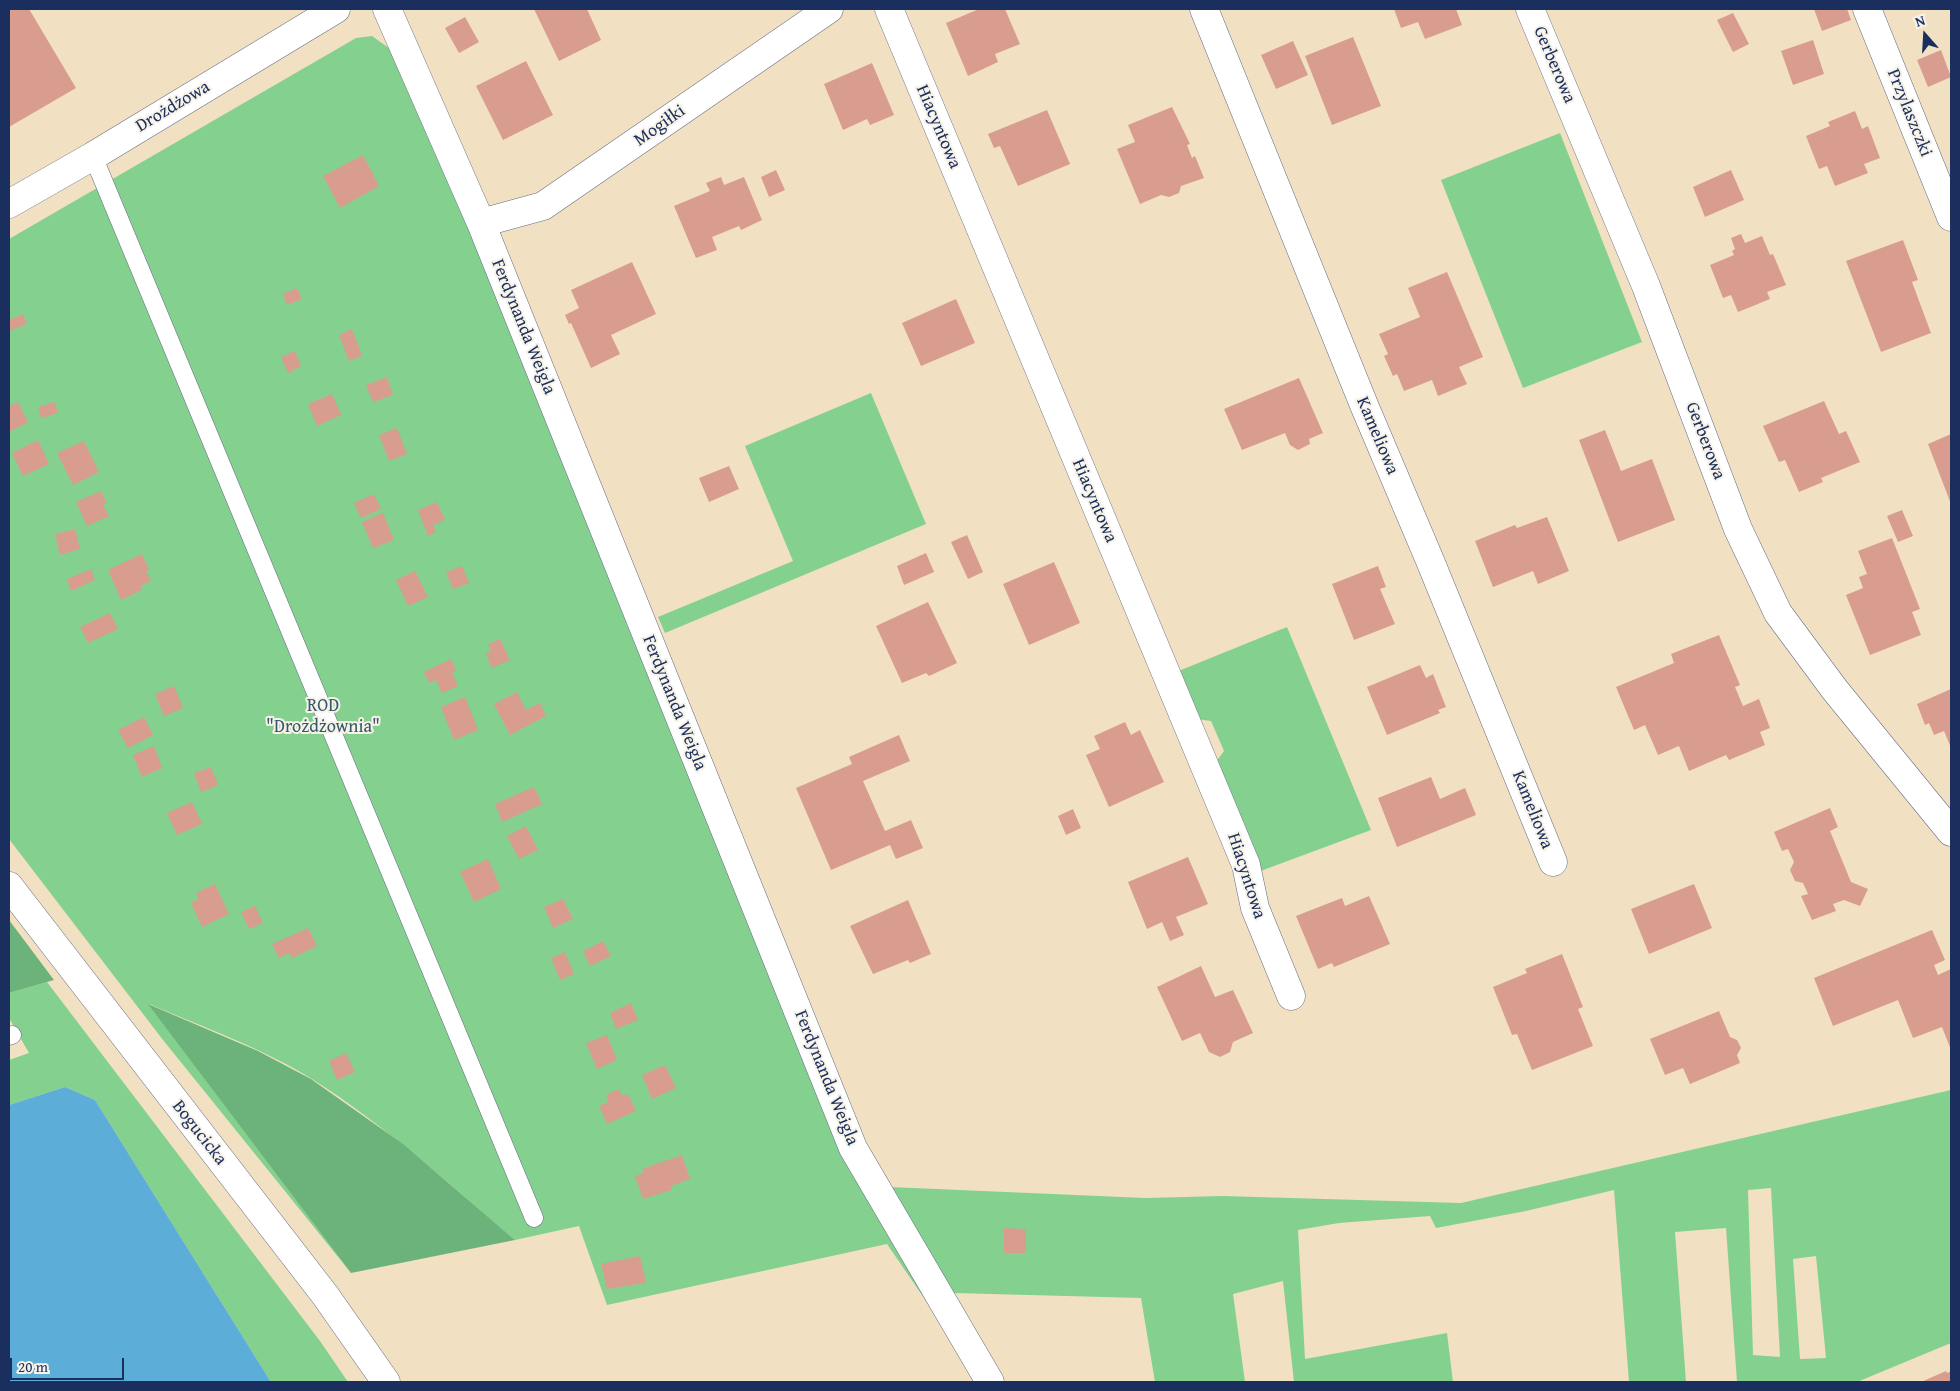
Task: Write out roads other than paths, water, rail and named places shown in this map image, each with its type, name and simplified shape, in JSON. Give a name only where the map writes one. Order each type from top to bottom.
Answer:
[{"type":"street","name":"Drożdżowa","points":[[9,204],[93,156],[336,9]]},
{"type":"street","name":"Ferdynanda Weigla","points":[[387,9],[481,223],[853,1148],[990,1382]]},
{"type":"street","name":"Mogiłki","points":[[481,223],[543,206],[829,9]]},
{"type":"street","name":"Hiacyntowa","points":[[889,9],[1246,865],[1255,908],[1290,996]]},
{"type":"street","name":"Kameliowa","points":[[1204,9],[1364,405],[1431,563],[1553,862]]},
{"type":"street","name":"Gerberowa","points":[[1530,9],[1646,286],[1738,529],[1778,613],[1835,690],[1951,832]]},
{"type":"street","name":"Przylaszczki","points":[[1867,9],[1951,217]]},
{"type":"street","name":"Bogucicka","points":[[9,886],[325,1295],[386,1382]]},
{"type":"lane","points":[[93,156],[534,1218]]},
{"type":"water","points":[[65,1087],[95,1100],[271,1382],[9,1382],[9,1105]]},
{"type":"park label","name":"ROD \"Drożdżownia\"","points":[[323,716]]}]
